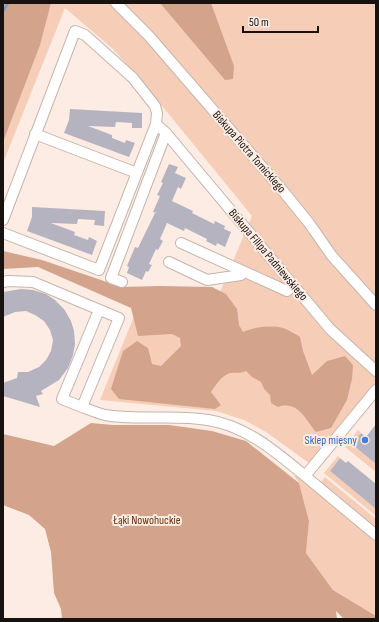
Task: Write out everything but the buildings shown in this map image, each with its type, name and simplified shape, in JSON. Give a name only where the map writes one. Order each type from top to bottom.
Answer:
[{"type":"street","name":"Biskupa Piotra Tomickiego","points":[[116,3],[149,36],[283,191],[309,223],[332,256],[376,306]]},
{"type":"street","points":[[3,220],[75,31],[85,35],[133,78],[155,106],[157,112],[156,124],[99,270],[3,233]]},
{"type":"street","name":"Biskupa Filipa Padniewskiego","points":[[156,124],[166,133],[330,329],[376,371]]},
{"type":"street","points":[[122,282],[111,278],[166,133]]},
{"type":"street","points":[[35,134],[137,173]]},
{"type":"street","points":[[181,243],[287,291],[293,286]]},
{"type":"street","points":[[169,262],[207,280],[241,275],[243,271]]},
{"type":"street","points":[[3,282],[33,282],[119,318],[82,407]]},
{"type":"street","points":[[99,310],[62,399],[95,412],[120,417],[191,417],[223,423],[258,440],[305,476],[376,535]]},
{"type":"street","points":[[305,476],[376,390]]},
{"type":"shaded area","points":[[3,3],[376,3],[376,382],[309,463],[266,432],[244,420],[216,411],[100,400],[146,287],[220,292],[252,216],[167,112],[113,49],[65,8],[3,163]]},
{"type":"shaded area","points":[[358,430],[361,433],[355,441],[357,442],[354,446],[376,464],[376,472],[345,447]]},
{"type":"shaded area","points":[[338,456],[340,458],[330,471],[376,509],[376,516],[324,473]]},
{"type":"shaded area","points":[[294,476],[298,476],[376,542],[376,616],[333,590],[306,553],[309,521],[299,483]]},
{"type":"shaded area","points":[[325,477],[376,519],[376,528],[321,482]]},
{"type":"green space","points":[[3,3],[51,3],[40,45],[3,142]]},
{"type":"green space","points":[[160,3],[211,3],[234,66],[233,79],[225,80]]},
{"type":"green space","points":[[3,251],[42,260],[120,287],[212,287],[226,294],[237,309],[239,325],[243,332],[258,328],[278,327],[292,332],[300,337],[303,351],[312,375],[327,361],[345,356],[353,365],[352,379],[347,400],[331,428],[316,432],[296,408],[291,406],[278,407],[271,403],[270,395],[264,389],[261,382],[252,377],[246,371],[230,373],[219,381],[211,392],[221,405],[215,409],[119,399],[111,389],[123,351],[137,341],[148,348],[152,364],[161,366],[181,346],[180,338],[172,334],[138,336],[131,308],[38,267],[3,269]]},
{"type":"green space","name":"Łąki Nowohuckie","points":[[91,423],[113,425],[169,425],[212,431],[246,441],[299,483],[309,521],[306,553],[333,590],[376,616],[376,619],[344,619],[336,611],[337,619],[62,619],[61,609],[54,593],[51,552],[45,529],[29,515],[3,505],[3,434],[54,446]]},
{"type":"waterway","points":[[3,11],[8,3]]},
{"type":"place","name":"Sklep mięsny","points":[[365,440]]}]
